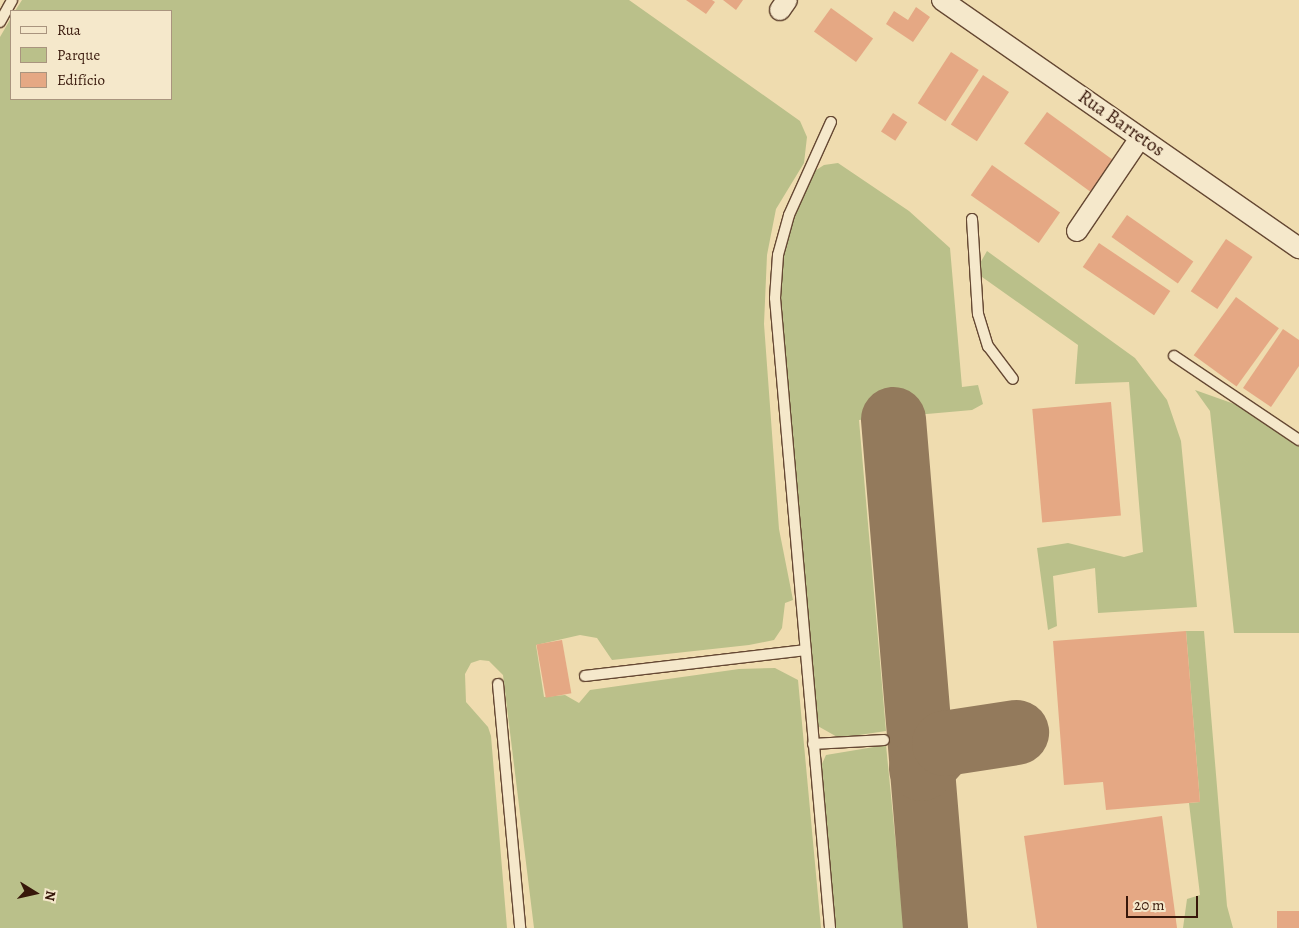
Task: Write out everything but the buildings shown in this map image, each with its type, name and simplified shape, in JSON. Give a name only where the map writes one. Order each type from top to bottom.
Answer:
[{"type":"street","name":"Rua Barretos","points":[[942,0],[1299,248]]},
{"type":"street","points":[[1077,231],[1140,138]]},
{"type":"lane","points":[[0,22],[12,0]]},
{"type":"lane","points":[[830,928],[775,298],[778,255],[789,215],[831,122]]},
{"type":"lane","points":[[972,219],[978,314],[988,346],[1013,379]]},
{"type":"lane","points":[[1174,356],[1299,440]]},
{"type":"lane","points":[[585,676],[805,650]]},
{"type":"lane","points":[[498,684],[520,928]]},
{"type":"lane","points":[[813,744],[884,740]]},
{"type":"green space","points":[[22,0],[629,0],[800,121],[807,137],[804,163],[776,209],[767,255],[764,324],[779,529],[793,600],[785,603],[782,628],[774,640],[749,645],[612,660],[597,638],[580,635],[536,645],[544,697],[565,695],[579,703],[590,690],[739,669],[775,668],[798,680],[821,928],[534,928],[503,675],[489,661],[480,660],[471,663],[465,674],[466,702],[488,727],[491,736],[507,928],[0,928],[0,37],[10,20],[10,100],[172,100],[172,10],[16,10]]},
{"type":"green space","points":[[838,163],[909,211],[950,248],[962,387],[978,385],[983,404],[972,410],[859,420],[886,731],[839,738],[816,725],[775,298],[778,255],[807,176],[824,165]]},
{"type":"green space","points":[[987,251],[1135,358],[1167,400],[1181,441],[1197,607],[1098,613],[1095,568],[1053,576],[1057,626],[1048,630],[1037,548],[1068,543],[1124,557],[1143,552],[1129,382],[1075,384],[1078,345],[975,272]]},
{"type":"green space","points":[[1195,390],[1257,412],[1299,441],[1299,633],[1234,633],[1210,411]]},
{"type":"green space","points":[[1186,631],[1204,631],[1227,906],[1233,928],[1183,928],[1187,899],[1200,895],[1189,803],[1200,802]]},
{"type":"green space","points":[[886,745],[904,928],[834,928],[816,777],[826,755]]},
{"type":"taxiway","points":[[893,419],[935,928]]},
{"type":"taxiway","points":[[921,768],[944,743],[1016,732]]}]
